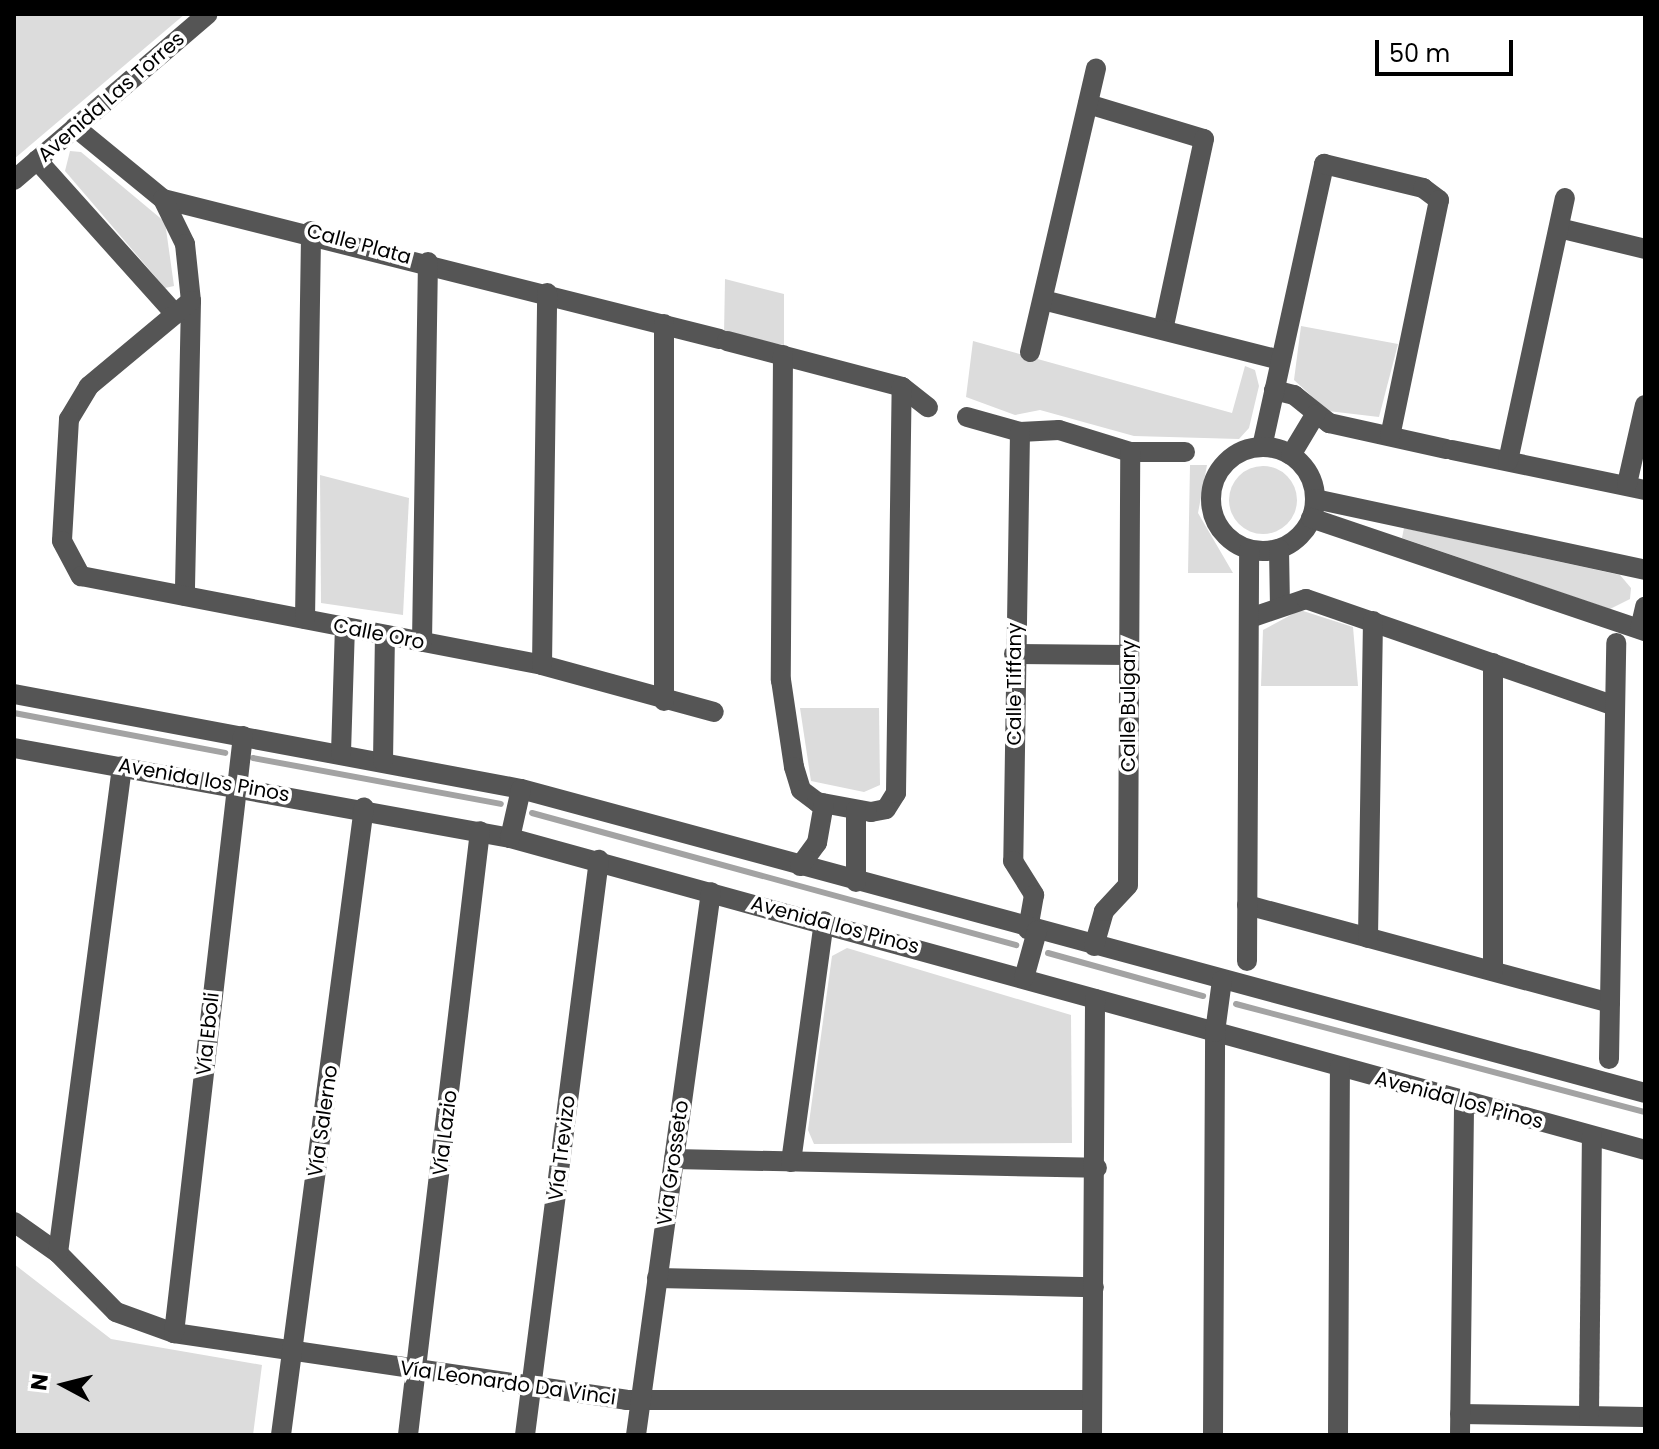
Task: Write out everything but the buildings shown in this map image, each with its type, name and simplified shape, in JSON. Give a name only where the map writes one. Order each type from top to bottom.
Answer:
[{"type":"street","name":"Avenida Las Torres","points":[[14,180],[208,14]]},
{"type":"street","points":[[1030,352],[1096,69]]},
{"type":"street","points":[[1088,104],[1202,136],[1163,330]]},
{"type":"street","name":"Calle Plata","points":[[75,127],[163,199],[311,231],[902,387]]},
{"type":"street","points":[[37,160],[175,314],[191,301]]},
{"type":"street","points":[[1262,447],[1324,164],[1436,195],[1440,212],[1390,436]]},
{"type":"street","points":[[1508,461],[1565,198]]},
{"type":"street","points":[[163,199],[185,244],[191,301],[185,596]]},
{"type":"street","points":[[1559,228],[1645,249]]},
{"type":"street","points":[[305,619],[311,231]]},
{"type":"street","points":[[422,642],[428,262]]},
{"type":"street","points":[[542,665],[547,293]]},
{"type":"street","points":[[1043,300],[1280,360]]},
{"type":"street","name":"Calle Oro","points":[[175,314],[77,401],[64,441],[62,541],[81,576],[542,665],[664,701],[714,712]]},
{"type":"street","points":[[664,324],[664,701]]},
{"type":"street","points":[[783,355],[781,691],[799,786],[820,803],[864,811],[890,806],[896,793],[902,387]]},
{"type":"street","points":[[902,387],[928,407]]},
{"type":"street","points":[[1274,390],[1294,395],[1315,415],[1390,436],[1636,487],[1645,405]]},
{"type":"street","points":[[1291,455],[1315,415]]},
{"type":"street","points":[[967,417],[1020,432],[1059,430],[1130,452],[1185,452]]},
{"type":"street","name":"Calle Tiffany","points":[[1020,432],[1013,861],[1034,895],[1033,930],[1024,978]]},
{"type":"street","points":[[1279,549],[1249,550],[1218,524],[1213,484],[1232,458],[1262,447],[1291,455],[1304,467],[1313,509]]},
{"type":"street","name":"Calle Bulgary","points":[[1094,946],[1104,911],[1128,885],[1130,452]]},
{"type":"street","points":[[1313,509],[1367,511],[1645,570]]},
{"type":"street","points":[[1313,509],[1361,534],[1642,630],[1645,607]]},
{"type":"street","points":[[1280,606],[1279,549],[1313,509]]},
{"type":"street","points":[[1361,534],[1367,511]]},
{"type":"street","points":[[1247,961],[1249,550]]},
{"type":"street","points":[[1250,618],[1306,599],[1615,706]]},
{"type":"street","points":[[1368,938],[1373,621]]},
{"type":"street","points":[[341,753],[345,627]]},
{"type":"street","points":[[383,761],[385,635]]},
{"type":"street","points":[[1609,1059],[1616,643]]},
{"type":"street","points":[[1014,654],[1128,655]]},
{"type":"street","points":[[1493,663],[1493,971]]},
{"type":"street","points":[[14,694],[521,789],[1033,930],[1645,1093]]},
{"type":"street","name":"Vía Eboli","points":[[174,1333],[243,736]]},
{"type":"street","name":"Avenida los Pinos","points":[[14,748],[364,807],[510,838],[824,921],[1645,1150]]},
{"type":"street","points":[[58,1253],[122,766]]},
{"type":"street","points":[[510,838],[521,789]]},
{"type":"street","points":[[800,866],[817,843],[820,803]]},
{"type":"street","name":"Vía Salerno","points":[[281,1435],[364,807]]},
{"type":"street","points":[[856,882],[864,811]]},
{"type":"street","name":"Vía Lazio","points":[[408,1435],[480,831]]},
{"type":"street","name":"Vía Trevizo","points":[[525,1435],[599,860]]},
{"type":"street","name":"Vía Grosseto","points":[[636,1435],[711,892]]},
{"type":"street","points":[[1247,905],[1610,1003]]},
{"type":"street","points":[[791,1162],[824,921]]},
{"type":"street","points":[[1213,1435],[1215,1032],[1222,980]]},
{"type":"street","points":[[1092,1435],[1097,1168],[1095,999]]},
{"type":"street","points":[[1338,1435],[1340,1067]]},
{"type":"street","points":[[1460,1435],[1464,1101]]},
{"type":"street","points":[[1589,1415],[1592,1136]]},
{"type":"street","points":[[674,1159],[1097,1168]]},
{"type":"street","name":"Vía Leonardo Da Vinci","points":[[14,1222],[58,1253],[116,1312],[174,1333],[532,1387],[641,1397],[1092,1400]]},
{"type":"street","points":[[657,1278],[1094,1287]]},
{"type":"street","points":[[1460,1414],[1645,1417]]},
{"type":"shaded area","points":[[14,14],[185,14],[14,159]]},
{"type":"shaded area","points":[[70,151],[81,152],[165,222],[174,286],[165,288],[65,171]]},
{"type":"shaded area","points":[[725,279],[784,294],[784,345],[724,335]]},
{"type":"shaded area","points":[[1301,326],[1398,344],[1379,417],[1328,411],[1294,380]]},
{"type":"shaded area","points":[[973,341],[1232,413],[1245,366],[1255,370],[1259,386],[1249,428],[1239,439],[1134,436],[1040,410],[1015,415],[966,397]]},
{"type":"shaded area","points":[[1190,465],[1207,465],[1198,513],[1233,573],[1188,573]]},
{"type":"shaded area","points":[[1270,466],[1291,481],[1297,500],[1295,513],[1287,524],[1270,534],[1256,534],[1239,524],[1231,513],[1229,493],[1239,476],[1250,468]]},
{"type":"shaded area","points":[[320,475],[409,498],[403,615],[321,603]]},
{"type":"shaded area","points":[[1404,528],[1620,575],[1631,588],[1630,599],[1610,609],[1402,538]]},
{"type":"shaded area","points":[[1300,610],[1353,627],[1358,686],[1261,686],[1263,630]]},
{"type":"shaded area","points":[[800,708],[879,708],[880,785],[864,792],[811,781]]},
{"type":"shaded area","points":[[847,948],[1071,1015],[1072,1143],[814,1144],[808,1130],[832,956]]},
{"type":"shaded area","points":[[14,1264],[111,1339],[262,1365],[253,1435],[14,1435]]},
{"type":"waterway","points":[[14,713],[225,753]]},
{"type":"waterway","points":[[253,758],[501,804]]},
{"type":"waterway","points":[[532,813],[1016,945]]},
{"type":"waterway","points":[[1048,953],[1203,996]]},
{"type":"waterway","points":[[1236,1004],[1645,1112]]}]
